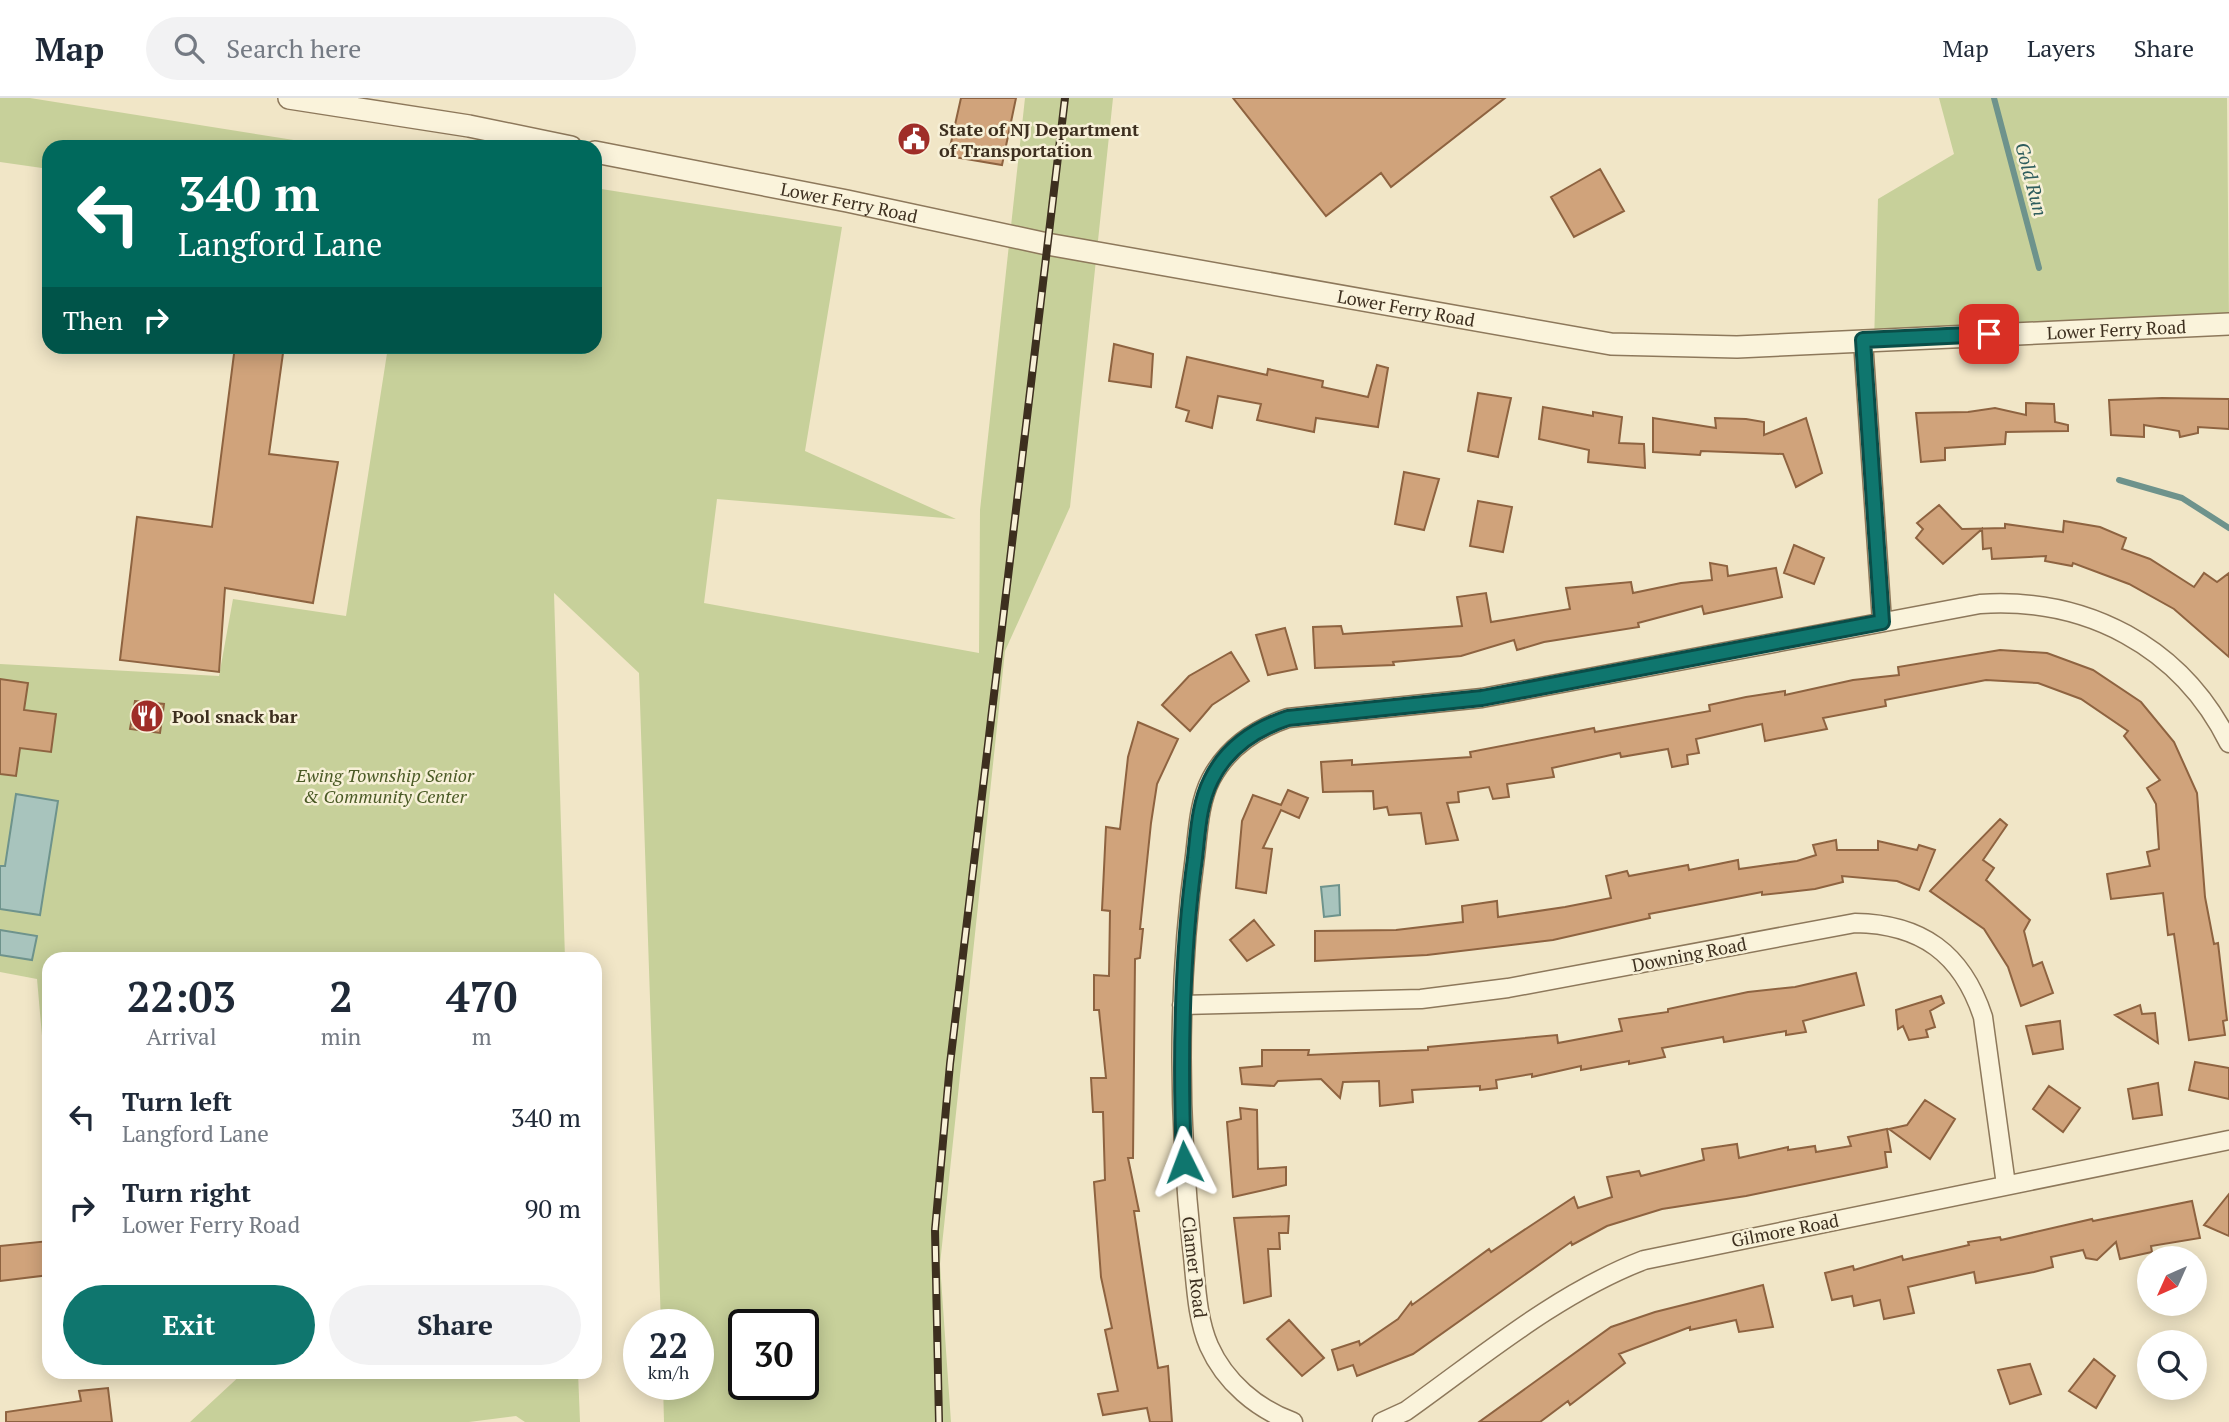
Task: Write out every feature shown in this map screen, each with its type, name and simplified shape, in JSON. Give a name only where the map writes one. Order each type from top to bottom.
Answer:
[{"type":"street","points":[[289,98],[469,126],[537,140]]},
{"type":"street","name":"Lower Ferry Road","points":[[602,153],[847,201],[1047,244],[1554,336],[1670,348],[2229,324]]},
{"type":"street","points":[[1863,340],[1882,622]]},
{"type":"street","name":"Clamer Road","points":[[1281,1420],[1240,1390],[1209,1346],[1200,1318],[1185,1186],[1182,1005],[1190,892],[1202,805],[1210,780],[1224,759],[1242,740],[1265,726],[1312,714],[1414,707],[1482,698],[1980,604],[2005,602],[2073,611],[2109,624],[2142,642],[2173,666],[2196,691],[2229,743]]},
{"type":"street","name":"Downing Road","points":[[1182,1005],[1421,999],[1508,988],[1855,923],[1880,923],[1905,929],[1930,941],[1963,973],[1976,995],[1983,1017],[2006,1185]]},
{"type":"street","name":"Gilmore Road","points":[[1382,1422],[1406,1411],[1573,1293],[1608,1274],[1644,1260],[2229,1140]]},
{"type":"green space","points":[[0,98],[30,98],[294,140],[42,140],[42,168],[0,162]]},
{"type":"green space","name":"Ewing Township Senior & Community Center","points":[[1025,98],[1113,98],[1070,507],[1005,651],[940,1264],[951,1422],[664,1422],[663,1400],[714,1400],[714,1309],[660,1309],[639,673],[554,593],[565,952],[42,952],[42,1036],[37,979],[0,972],[0,664],[219,676],[233,599],[346,616],[387,354],[602,354],[602,189],[842,227],[805,451],[956,519],[717,499],[704,603],[979,653],[980,510]]},
{"type":"green space","points":[[1939,98],[2227,98],[2229,321],[1874,343],[1878,199],[1954,154]]},
{"type":"green space","points":[[236,1379],[578,1379],[580,1422],[525,1422],[516,1416],[469,1422],[190,1422]]},
{"type":"water","points":[[16,794],[58,801],[40,915],[0,909],[0,866],[5,866]]},
{"type":"water","points":[[1339,885],[1340,915],[1324,917],[1321,887]]},
{"type":"water","points":[[0,930],[37,936],[32,960],[0,955]]},
{"type":"building","points":[[961,98],[1016,98],[1002,165],[948,156]]},
{"type":"building","points":[[1233,98],[1505,98],[1391,187],[1381,173],[1326,216]]},
{"type":"building","points":[[1600,169],[1624,211],[1574,237],[1551,197]]},
{"type":"building","points":[[1114,344],[1153,354],[1151,387],[1109,381]]},
{"type":"building","points":[[234,354],[283,354],[269,454],[338,462],[313,603],[225,588],[219,672],[120,660],[137,517],[212,527]]},
{"type":"building","points":[[1187,357],[1267,375],[1268,369],[1323,381],[1322,387],[1368,397],[1377,365],[1388,368],[1378,427],[1316,418],[1314,432],[1257,420],[1261,404],[1218,396],[1212,428],[1186,421],[1189,411],[1176,407]]},
{"type":"building","points":[[1478,393],[1511,398],[1498,457],[1468,451]]},
{"type":"building","points":[[2229,399],[2229,429],[2198,427],[2198,433],[2180,437],[2179,431],[2144,425],[2144,437],[2111,435],[2109,400]]},
{"type":"building","points":[[2026,403],[2054,404],[2055,422],[2068,425],[2068,431],[2006,432],[2005,444],[1945,448],[1945,460],[1921,462],[1916,413],[1968,412],[1995,408],[2026,415]]},
{"type":"building","points":[[1543,407],[1593,416],[1593,412],[1622,417],[1619,443],[1644,444],[1645,468],[1588,462],[1589,450],[1539,439]]},
{"type":"building","points":[[1653,418],[1716,428],[1715,418],[1746,419],[1764,422],[1764,435],[1806,418],[1822,473],[1796,487],[1783,454],[1701,451],[1700,455],[1653,452]]},
{"type":"building","points":[[1404,472],[1439,479],[1424,530],[1395,524]]},
{"type":"building","points":[[1478,501],[1512,507],[1503,552],[1470,546]]},
{"type":"building","points":[[1939,505],[1962,529],[2005,528],[2005,524],[2063,532],[2064,521],[2100,527],[2126,538],[2122,549],[2150,559],[2194,587],[2204,573],[2217,582],[2229,573],[2229,657],[2174,609],[2129,584],[2073,563],[2072,566],[2045,561],[2046,556],[1992,559],[1991,548],[1983,549],[1982,529],[1943,564],[1916,538],[1923,529],[1917,523]]},
{"type":"building","points":[[1794,545],[1824,558],[1814,584],[1784,573]]},
{"type":"building","points":[[1710,563],[1727,566],[1728,576],[1776,568],[1782,597],[1704,614],[1702,606],[1638,623],[1639,627],[1544,642],[1517,650],[1514,640],[1461,656],[1393,662],[1394,665],[1315,668],[1313,627],[1341,626],[1343,634],[1462,626],[1457,597],[1486,593],[1491,622],[1570,609],[1566,588],[1631,582],[1633,593],[1712,580]]},
{"type":"building","points":[[1285,628],[1297,669],[1268,675],[1256,635]]},
{"type":"building","points":[[2000,650],[2047,653],[2093,670],[2141,702],[2174,742],[2197,793],[2205,897],[2214,944],[2218,943],[2227,1020],[2223,1021],[2225,1035],[2189,1040],[2174,934],[2168,935],[2163,893],[2111,899],[2107,874],[2150,866],[2147,852],[2159,849],[2156,804],[2147,788],[2160,780],[2124,736],[2128,731],[2081,699],[2038,683],[1986,680],[1885,700],[1886,706],[1823,718],[1827,729],[1765,741],[1762,724],[1696,739],[1699,753],[1687,755],[1688,764],[1672,767],[1668,749],[1621,757],[1620,753],[1552,768],[1554,777],[1507,784],[1509,797],[1493,799],[1489,787],[1458,792],[1459,802],[1447,803],[1458,840],[1426,844],[1421,813],[1389,815],[1387,807],[1374,809],[1373,791],[1323,792],[1321,762],[1352,760],[1352,765],[1471,757],[1470,752],[1594,728],[1595,732],[1710,711],[1709,705],[1746,697],[1785,691],[1785,695],[1853,680],[1899,675],[1898,667]]},
{"type":"building","points":[[1231,652],[1249,681],[1212,705],[1190,731],[1162,705],[1189,676]]},
{"type":"building","points":[[0,679],[28,683],[24,710],[56,714],[51,752],[20,748],[16,776],[0,774]]},
{"type":"building","name":"Pool snack bar","points":[[135,701],[164,704],[160,733],[130,729]]},
{"type":"building","points":[[1138,722],[1178,739],[1157,784],[1151,823],[1140,929],[1143,929],[1140,958],[1135,959],[1133,1158],[1128,1158],[1139,1211],[1134,1211],[1158,1368],[1168,1366],[1172,1422],[1150,1422],[1147,1408],[1103,1415],[1098,1394],[1118,1391],[1105,1330],[1112,1328],[1101,1277],[1094,1182],[1105,1180],[1103,1112],[1093,1112],[1091,1078],[1106,1078],[1099,1010],[1094,1010],[1094,975],[1109,976],[1110,911],[1102,910],[1106,827],[1120,829],[1128,757]]},
{"type":"building","points":[[1288,790],[1308,798],[1299,818],[1281,810],[1263,848],[1272,849],[1266,893],[1236,888],[1242,821],[1253,795],[1281,805]]},
{"type":"building","points":[[2000,819],[2007,825],[1983,860],[1994,868],[1986,880],[2030,920],[2024,931],[2033,966],[2042,962],[2053,993],[2021,1006],[2008,967],[1984,929],[1930,891]]},
{"type":"building","points":[[1836,840],[1837,850],[1878,850],[1878,841],[1917,850],[1919,845],[1935,850],[1919,890],[1897,881],[1842,876],[1843,882],[1815,889],[1762,895],[1762,892],[1649,914],[1650,918],[1553,940],[1427,955],[1315,961],[1315,931],[1396,930],[1463,922],[1462,906],[1497,901],[1498,917],[1565,907],[1611,898],[1606,876],[1627,871],[1629,876],[1688,865],[1689,870],[1738,860],[1739,869],[1797,861],[1816,855],[1813,845]]},
{"type":"building","points":[[1254,920],[1274,945],[1247,961],[1230,940]]},
{"type":"building","points":[[1856,973],[1864,1005],[1803,1021],[1806,1032],[1786,1035],[1786,1031],[1724,1042],[1723,1037],[1662,1048],[1665,1057],[1581,1070],[1581,1066],[1532,1077],[1532,1074],[1496,1080],[1497,1088],[1480,1090],[1480,1086],[1412,1090],[1413,1102],[1380,1106],[1379,1081],[1343,1082],[1340,1098],[1321,1079],[1278,1081],[1274,1086],[1242,1084],[1240,1068],[1262,1066],[1262,1050],[1309,1050],[1308,1055],[1428,1050],[1428,1047],[1557,1035],[1558,1043],[1622,1031],[1619,1019],[1668,1012],[1668,1009],[1748,992],[1795,987]]},
{"type":"building","points":[[1941,996],[1944,1003],[1930,1011],[1935,1027],[1926,1030],[1928,1037],[1909,1040],[1903,1026],[1898,1029],[1896,1010]]},
{"type":"building","points":[[2140,1005],[2142,1014],[2155,1013],[2158,1043],[2115,1015]]},
{"type":"building","points":[[2060,1021],[2063,1049],[2033,1054],[2026,1026]]},
{"type":"building","points":[[2195,1062],[2229,1068],[2229,1099],[2189,1090]]},
{"type":"building","points":[[2158,1083],[2162,1115],[2133,1119],[2128,1089]]},
{"type":"building","points":[[2049,1086],[2080,1108],[2063,1132],[2033,1109]]},
{"type":"building","points":[[1925,1100],[1955,1119],[1930,1159],[1889,1129],[1907,1125]]},
{"type":"building","points":[[1240,1108],[1257,1110],[1258,1169],[1286,1167],[1286,1185],[1233,1197],[1227,1122],[1241,1119]]},
{"type":"building","points":[[1887,1129],[1891,1152],[1885,1152],[1887,1167],[1746,1196],[1662,1209],[1607,1226],[1572,1245],[1571,1242],[1413,1354],[1357,1376],[1353,1365],[1338,1370],[1332,1350],[1359,1341],[1360,1345],[1398,1319],[1411,1302],[1412,1305],[1489,1249],[1491,1252],[1574,1197],[1578,1208],[1612,1197],[1607,1177],[1639,1171],[1641,1176],[1704,1160],[1702,1149],[1737,1144],[1739,1158],[1788,1147],[1788,1150],[1815,1146],[1816,1152],[1851,1146],[1848,1137]]},
{"type":"building","points":[[2229,1194],[2229,1236],[2204,1225]]},
{"type":"building","points":[[2192,1201],[2200,1238],[2137,1246],[2137,1255],[2120,1259],[2116,1242],[2097,1260],[2086,1258],[2083,1250],[2051,1257],[2053,1267],[2034,1272],[1976,1283],[1974,1272],[1908,1287],[1914,1313],[1884,1319],[1880,1300],[1854,1306],[1852,1296],[1832,1300],[1825,1273],[1853,1266],[1854,1270],[1902,1256],[1903,1260],[1969,1245],[1968,1242],[2000,1237],[2001,1240],[2092,1219],[2093,1221]]},
{"type":"building","points":[[1289,1216],[1288,1233],[1279,1233],[1280,1249],[1268,1249],[1271,1296],[1244,1303],[1234,1218]]},
{"type":"building","points":[[42,1242],[42,1276],[0,1281],[0,1246]]},
{"type":"building","points":[[1763,1285],[1773,1327],[1739,1332],[1736,1320],[1690,1330],[1690,1327],[1619,1354],[1625,1363],[1570,1405],[1568,1401],[1540,1422],[1479,1422],[1611,1327],[1655,1312]]},
{"type":"building","points":[[1289,1320],[1324,1358],[1302,1376],[1267,1339]]},
{"type":"building","points":[[2094,1359],[2115,1376],[2096,1408],[2069,1391]]},
{"type":"building","points":[[2030,1364],[2041,1394],[2010,1404],[1998,1370]]},
{"type":"building","points":[[108,1388],[112,1422],[6,1422],[6,1412],[81,1401],[79,1391]]},
{"type":"waterway","name":"Gold Run","points":[[1994,98],[2039,268]]},
{"type":"waterway","name":"Gold Run","points":[[2119,480],[2182,498],[2229,528]]},
{"type":"railway","points":[[939,1422],[935,1230],[950,1064],[1065,98]]},
{"type":"place","name":"State of NJ Department of Transportation","points":[[914,139]]},
{"type":"place","name":"Pool snack bar","points":[[147,716]]},
{"type":"route","points":[[1184,1162],[1181,1092],[1182,1005],[1190,892],[1202,805],[1210,780],[1224,759],[1242,740],[1265,726],[1288,718],[1482,698],[1882,622],[1863,340],[1989,334]]}]
